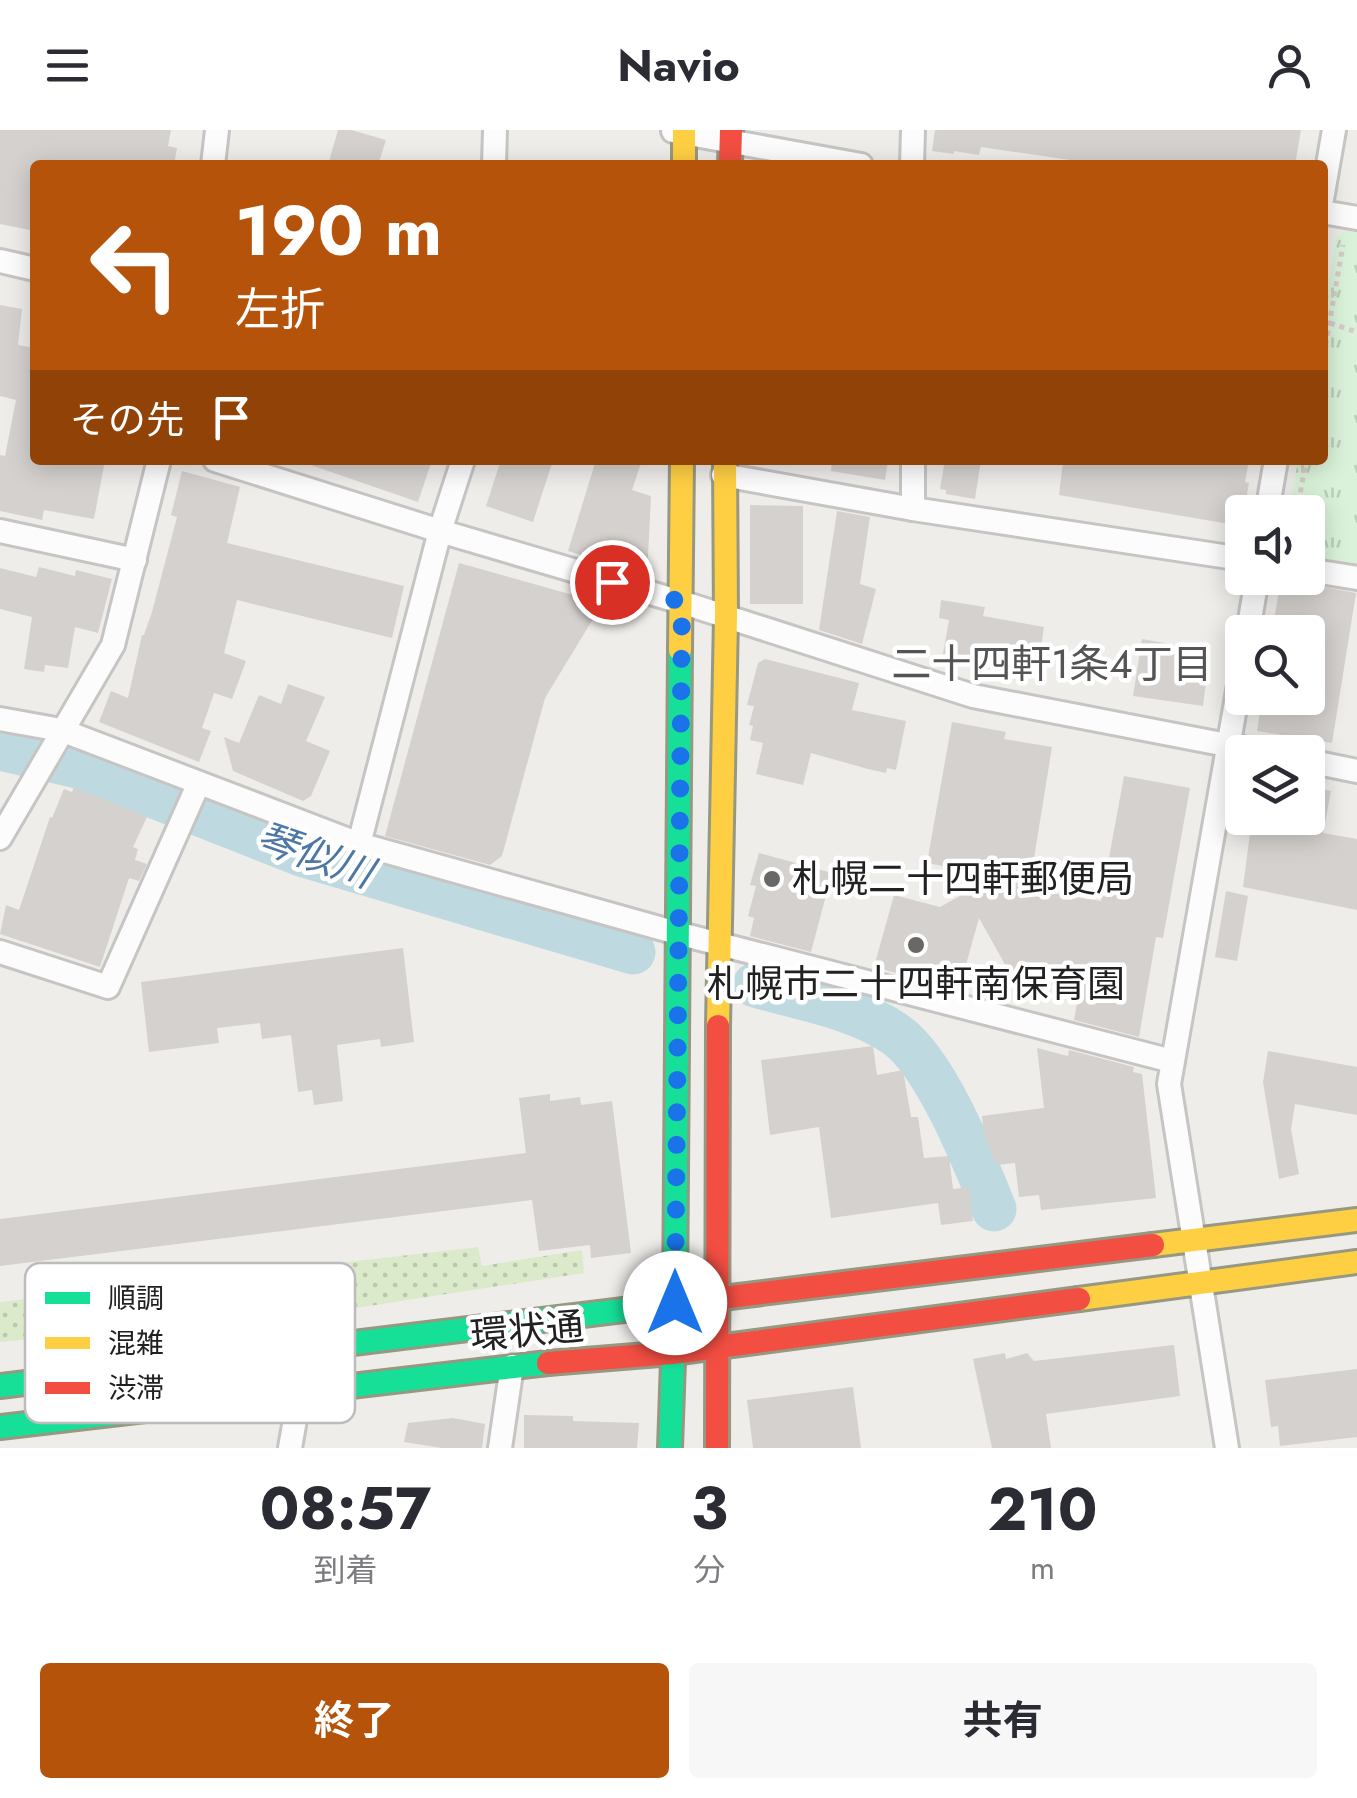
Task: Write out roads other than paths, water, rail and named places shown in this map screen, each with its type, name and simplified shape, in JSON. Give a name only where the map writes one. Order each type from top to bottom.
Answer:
[{"type":"street","points":[[214,160],[217,130]]},
{"type":"street","points":[[494,160],[495,130]]},
{"type":"street","points":[[912,160],[913,130]]},
{"type":"street","points":[[1328,164],[1334,130]]},
{"type":"street","points":[[683,160],[679,131],[730,146],[827,160]]},
{"type":"street","points":[[1328,213],[1357,218]]},
{"type":"street","points":[[0,261],[30,268]]},
{"type":"street","points":[[0,838],[113,644],[158,465]]},
{"type":"street","points":[[231,465],[682,602],[973,696],[1225,745]]},
{"type":"street","points":[[359,844],[440,531],[461,465]]},
{"type":"street","points":[[670,1448],[675,1303],[682,465]]},
{"type":"street","points":[[913,465],[913,508]]},
{"type":"street","points":[[1271,495],[1275,465]]},
{"type":"street","points":[[717,1448],[718,943],[726,618],[724,468],[913,508],[1225,556]]},
{"type":"street","points":[[0,531],[136,560]]},
{"type":"street","points":[[1325,573],[1357,578]]},
{"type":"street","points":[[0,719],[58,736],[195,790],[359,844],[718,943],[1172,1061]]},
{"type":"street","points":[[1325,765],[1357,772]]},
{"type":"street","points":[[1225,773],[1169,1084],[1227,1448]]},
{"type":"street","points":[[0,952],[108,987],[195,790]]},
{"type":"street","name":"環状通","points":[[355,1342],[1357,1220]]},
{"type":"street","name":"環状通","points":[[355,1384],[672,1353],[1357,1262]]},
{"type":"street","points":[[500,1448],[512,1366]]},
{"type":"street","name":"環状通","points":[[0,1386],[25,1383]]},
{"type":"street","name":"環状通","points":[[0,1427],[32,1423]]},
{"type":"street","points":[[290,1448],[294,1423]]},
{"type":"waterway","name":"琴似川","points":[[0,748],[78,766],[304,855],[633,952]]},
{"type":"waterway","name":"琴似川","points":[[755,985],[863,1017],[895,1034],[910,1048],[953,1114],[994,1209]]},
{"type":"place","name":"札幌二十四軒郵便局","points":[[772,879]]},
{"type":"place","name":"札幌市二十四軒南保育園","points":[[916,945]]},
{"type":"district","name":"二十四軒1条4丁目","points":[[1052,664]]}]
